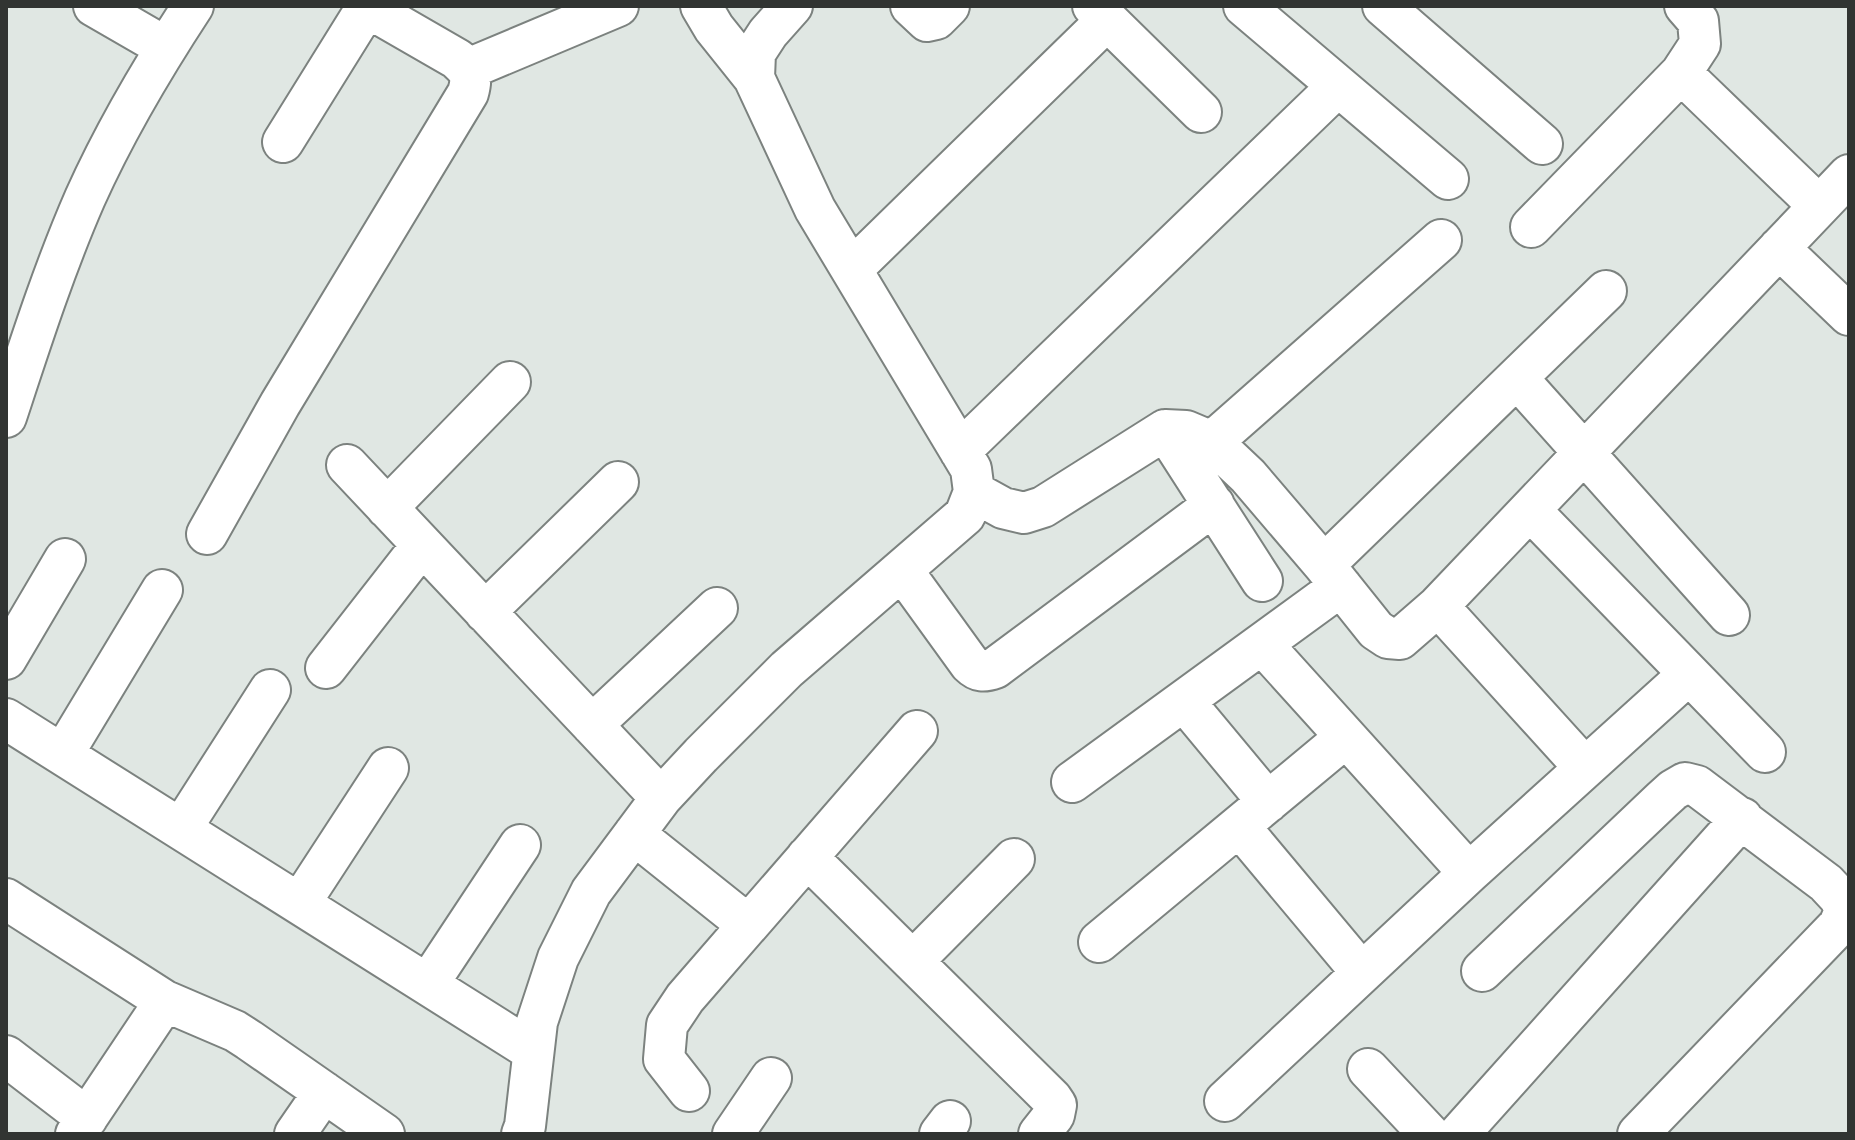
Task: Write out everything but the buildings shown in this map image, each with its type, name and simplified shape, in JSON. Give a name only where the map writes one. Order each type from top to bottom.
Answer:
[{"type":"street","points":[[94,6],[165,47]]},
{"type":"street","points":[[6,417],[60,260],[86,197],[165,47],[193,6]]},
{"type":"street","points":[[207,534],[280,404],[468,93],[471,82],[468,69],[457,59],[366,6],[283,142]]},
{"type":"street","points":[[468,69],[618,6]]},
{"type":"street","points":[[529,1131],[537,1022],[558,958],[591,892],[661,798],[701,755],[787,669],[965,515],[974,492],[971,469],[815,209],[754,78],[714,28],[701,6]]},
{"type":"street","points":[[754,78],[755,53],[792,6]]},
{"type":"street","points":[[911,6],[927,21],[936,19],[949,6]]},
{"type":"street","points":[[1244,6],[1448,179]]},
{"type":"street","points":[[1383,6],[1542,144]]},
{"type":"street","points":[[1531,227],[1681,73],[1700,44],[1698,21],[1685,6]]},
{"type":"street","points":[[852,269],[1100,13],[1201,112]]},
{"type":"street","points":[[1681,73],[1819,206]]},
{"type":"street","points":[[960,451],[1338,86]]},
{"type":"street","points":[[974,492],[1003,508],[1024,513],[1043,507],[1165,430],[1186,431],[1212,442],[1248,476],[1376,630],[1388,638],[1400,639],[1438,606],[1849,175]]},
{"type":"street","points":[[1212,442],[1441,240]]},
{"type":"street","points":[[1779,248],[1849,315]]},
{"type":"street","points":[[1072,782],[1262,644],[1333,576],[1517,378],[1606,291]]},
{"type":"street","points":[[1517,378],[1729,615]]},
{"type":"street","points":[[387,508],[510,382]]},
{"type":"street","points":[[1165,430],[1262,581]]},
{"type":"street","points":[[347,465],[661,798]]},
{"type":"street","points":[[485,612],[618,482]]},
{"type":"street","points":[[902,570],[970,664],[977,671],[985,671],[995,668],[1214,505]]},
{"type":"street","points":[[1530,510],[1765,752]]},
{"type":"street","points":[[326,668],[422,545]]},
{"type":"street","points":[[6,659],[65,559]]},
{"type":"street","points":[[63,754],[162,590]]},
{"type":"street","points":[[1438,606],[1585,768]]},
{"type":"street","points":[[592,725],[717,608]]},
{"type":"street","points":[[1262,644],[1469,873]]},
{"type":"street","points":[[1225,1101],[1469,873],[1689,674]]},
{"type":"street","points":[[181,829],[270,690]]},
{"type":"street","points":[[1184,701],[1254,814],[1362,973]]},
{"type":"street","points":[[6,719],[533,1051]]},
{"type":"street","points":[[689,1091],[664,1059],[667,1025],[685,998],[917,731]]},
{"type":"street","points":[[1099,942],[1346,737]]},
{"type":"street","points":[[300,903],[388,768]]},
{"type":"street","points":[[1482,971],[1673,790],[1685,783],[1697,786],[1826,883],[1840,898],[1845,911],[1839,925],[1638,1134]]},
{"type":"street","points":[[1459,1134],[1742,818]]},
{"type":"street","points":[[634,834],[748,925]]},
{"type":"street","points":[[428,984],[520,845]]},
{"type":"street","points":[[807,857],[1052,1099],[1056,1105],[1054,1115],[1039,1134]]},
{"type":"street","points":[[913,961],[1014,859]]},
{"type":"street","points":[[6,899],[165,1001],[235,1031],[384,1134]]},
{"type":"street","points":[[6,1056],[81,1126],[165,1001]]},
{"type":"street","points":[[1368,1069],[1429,1134]]},
{"type":"street","points":[[733,1134],[771,1078]]},
{"type":"street","points":[[295,1134],[324,1092]]}]
